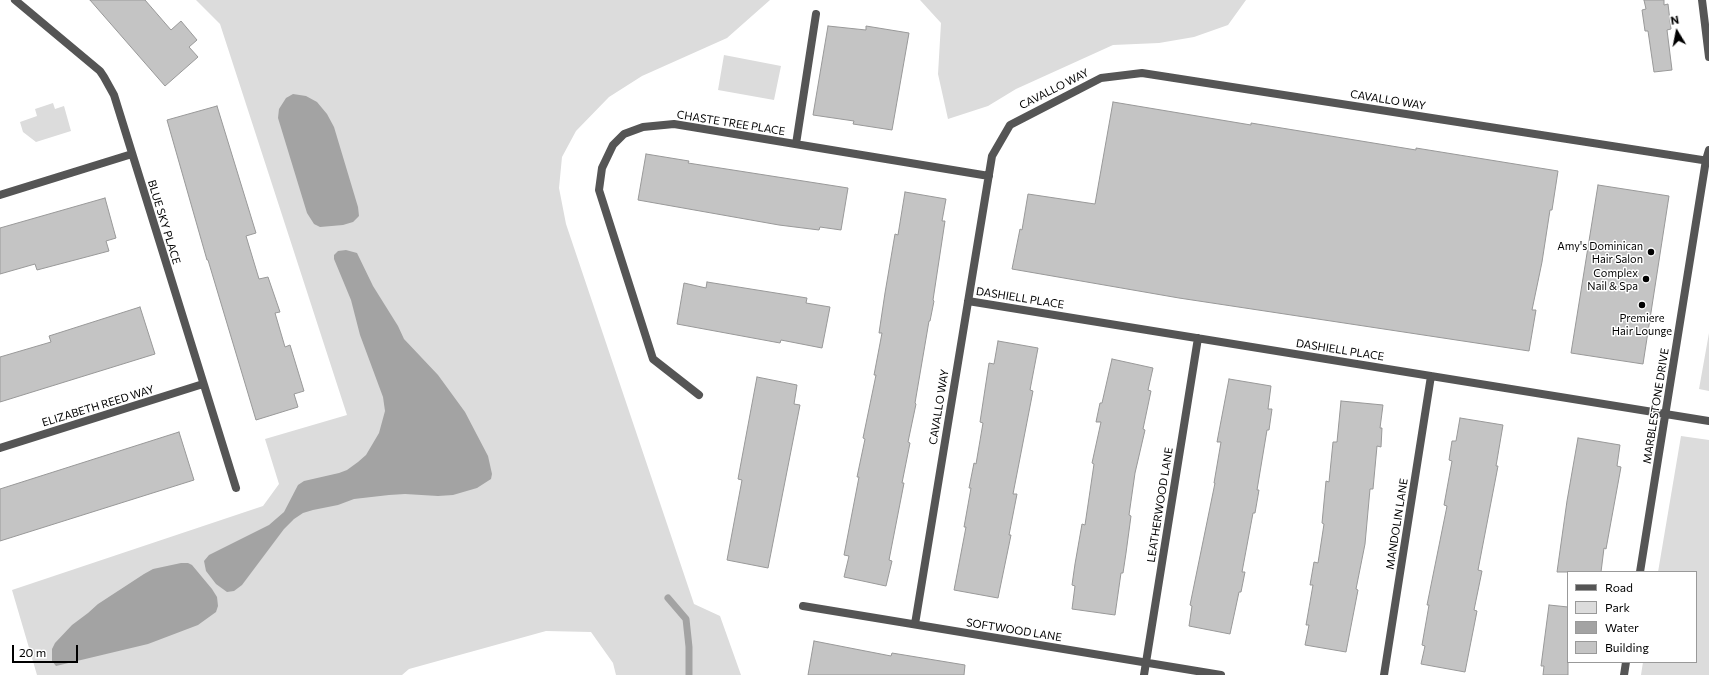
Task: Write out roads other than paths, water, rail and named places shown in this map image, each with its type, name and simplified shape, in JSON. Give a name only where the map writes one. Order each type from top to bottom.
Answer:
[{"type":"street","name":"BLUE SKY PLACE","points":[[15,0],[104,77],[119,112],[236,488]]},
{"type":"street","points":[[1702,0],[1709,57]]},
{"type":"street","points":[[796,144],[816,14]]},
{"type":"street","name":"CAVALLO WAY","points":[[915,624],[992,156],[1010,125],[1101,78],[1142,73],[1707,160]]},
{"type":"street","name":"CHASTE TREE PLACE","points":[[698,395],[653,359],[599,190],[602,168],[613,145],[624,134],[643,126],[674,124],[989,176]]},
{"type":"street","name":"MARBLESTONE DRIVE","points":[[1640,571],[1709,150]]},
{"type":"street","points":[[0,195],[132,154]]},
{"type":"street","name":"DASHIELL PLACE","points":[[968,301],[1709,421]]},
{"type":"street","name":"LEATHERWOOD LANE","points":[[1144,675],[1198,338]]},
{"type":"street","name":"MANDOLIN LANE","points":[[1384,675],[1431,376]]},
{"type":"street","name":"ELIZABETH REED WAY","points":[[0,448],[203,384]]},
{"type":"street","name":"SOFTWOOD LANE","points":[[803,606],[1221,675]]},
{"type":"street","points":[[1624,675],[1626,663]]},
{"type":"water","points":[[293,94],[306,96],[317,102],[327,114],[334,127],[358,207],[359,216],[353,222],[343,225],[320,227],[314,224],[307,213],[278,118],[279,109],[286,98]]},
{"type":"water","points":[[346,250],[357,253],[373,286],[398,326],[404,339],[438,375],[465,412],[488,456],[492,474],[491,479],[477,488],[453,495],[438,496],[405,494],[354,499],[338,505],[303,513],[294,519],[284,529],[242,585],[234,591],[227,592],[216,584],[206,571],[204,561],[209,555],[269,525],[284,512],[298,485],[304,481],[347,470],[366,455],[379,433],[385,411],[383,397],[360,335],[351,300],[334,259],[334,255],[338,251]]},
{"type":"water","points":[[188,563],[192,565],[212,589],[217,597],[218,606],[216,612],[198,625],[148,644],[56,666],[52,661],[52,649],[55,643],[72,625],[98,604],[153,569]]},
{"type":"waterway","points":[[668,598],[686,619],[689,647],[689,675]]},
{"type":"place","name":"Amy's Dominican Hair Salon","points":[[1651,252]]},
{"type":"place","name":"Complex Nail & Spa","points":[[1646,279]]},
{"type":"place","name":"Premiere Hair Lounge","points":[[1642,305]]}]
